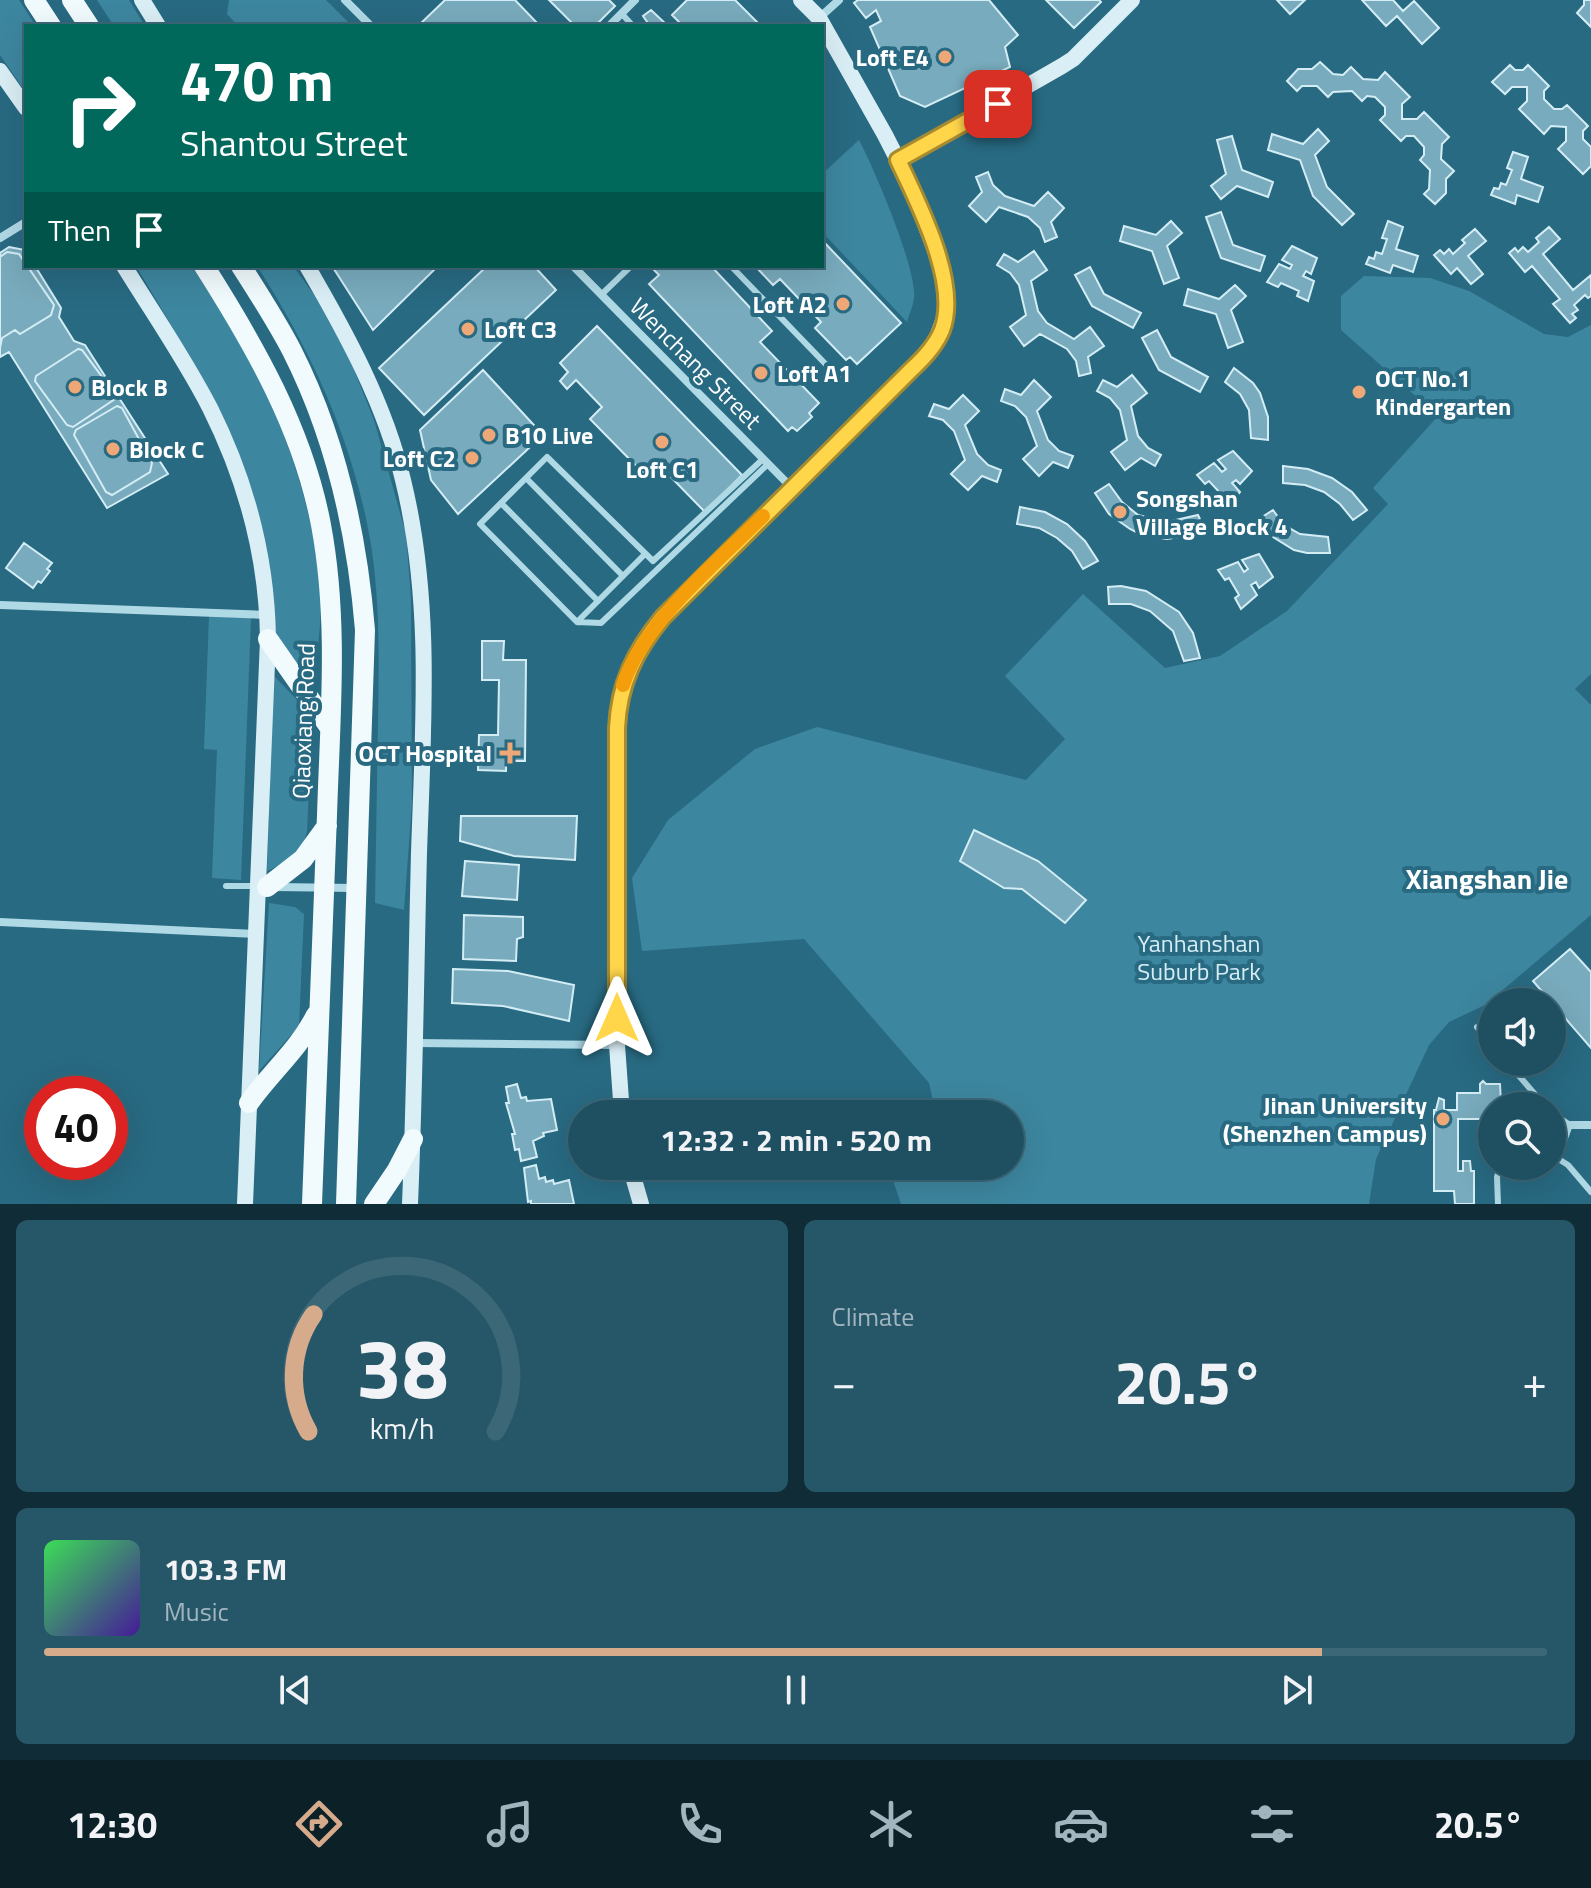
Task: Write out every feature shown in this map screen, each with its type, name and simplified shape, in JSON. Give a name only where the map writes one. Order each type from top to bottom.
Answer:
[{"type":"main road","points":[[34,0],[50,24]]},
{"type":"main road","points":[[72,0],[88,24]]},
{"type":"main road","points":[[142,0],[157,24]]},
{"type":"main road","points":[[801,0],[822,24]]},
{"type":"main road","points":[[898,160],[1073,59],[1132,0]]},
{"type":"main road","points":[[621,1100],[617,1045],[617,728],[623,684],[643,642],[663,617],[929,351],[942,330],[947,305],[943,278],[919,206],[898,160],[824,27]]},
{"type":"main road","points":[[0,71],[24,105]]},
{"type":"main road","points":[[125,268],[210,408],[246,499],[259,546],[267,596],[262,886],[256,934],[245,1204]]},
{"type":"main road","name":"Qiaoxiang Road","points":[[205,268],[264,366],[287,418],[309,476],[328,576],[333,670],[312,1204]]},
{"type":"main road","points":[[242,268],[292,352],[333,454],[348,506],[360,571],[365,630],[346,1204]]},
{"type":"main road","points":[[308,268],[361,364],[383,418],[403,478],[422,592],[424,694],[410,1204]]},
{"type":"main road","points":[[268,639],[330,728]]},
{"type":"main road","points":[[262,886],[303,859],[327,823],[357,822]]},
{"type":"main road","points":[[249,1103],[305,1037],[320,1007]]},
{"type":"main road","points":[[318,1049],[351,1050]]},
{"type":"main road","points":[[374,1204],[402,1163],[413,1139]]},
{"type":"main road","points":[[634,1180],[641,1204]]},
{"type":"street","points":[[345,0],[369,24]]},
{"type":"street","points":[[819,18],[839,0]]},
{"type":"street","points":[[611,24],[630,2]]},
{"type":"street","points":[[0,238],[24,223]]},
{"type":"street","name":"Wenchang Street","points":[[575,268],[791,487]]},
{"type":"street","points":[[0,605],[268,615]]},
{"type":"street","points":[[262,886],[355,888]]},
{"type":"street","points":[[0,922],[256,934]]},
{"type":"street","points":[[415,1043],[617,1045]]},
{"type":"street","points":[[1570,1125],[1591,1125]]},
{"type":"lane","points":[[622,14],[631,24]]},
{"type":"lane","points":[[601,295],[629,268]]},
{"type":"lane","points":[[733,268],[839,378]]},
{"type":"lane","points":[[547,457],[653,561],[766,462],[601,623],[577,622],[480,524],[547,457]]},
{"type":"lane","points":[[526,478],[623,576]]},
{"type":"lane","points":[[501,503],[598,601]]},
{"type":"lane","points":[[577,622],[644,555]]},
{"type":"lane","points":[[226,886],[262,886]]},
{"type":"lane","points":[[1519,1076],[1533,1092]]},
{"type":"lane","points":[[1566,1122],[1570,1125],[1566,1133]]},
{"type":"lane","points":[[1566,1167],[1591,1192]]},
{"type":"lane","points":[[1497,1180],[1498,1204]]},
{"type":"green space","points":[[0,0],[19,0],[35,24],[24,24],[24,90],[0,55]]},
{"type":"green space","points":[[97,0],[129,0],[144,24],[113,24]]},
{"type":"green space","points":[[229,0],[326,0],[350,24],[236,24],[227,14]]},
{"type":"green space","points":[[859,140],[884,195],[909,265],[914,298],[907,322],[824,234],[824,172]]},
{"type":"green space","points":[[137,268],[193,268],[253,368],[286,440],[309,515],[320,588],[319,638],[313,687],[273,634],[272,605],[206,384]]},
{"type":"green space","points":[[258,268],[294,268],[315,296],[348,355],[374,420],[406,534],[411,598],[412,803],[404,910],[375,903],[378,636],[375,572],[365,513],[330,402]]},
{"type":"green space","name":"Yanhanshan Suburb Park","points":[[1364,276],[1430,278],[1469,291],[1544,334],[1568,337],[1591,325],[1591,674],[1575,689],[1591,705],[1591,915],[1505,988],[1478,988],[1478,1008],[1449,1022],[1429,1045],[1376,1159],[1369,1204],[901,1204],[893,1180],[1024,1180],[1024,1100],[933,1100],[929,1083],[804,939],[642,951],[632,878],[668,820],[755,749],[817,727],[1026,780],[1065,739],[1005,676],[1083,594],[1165,668],[1220,656],[1287,611],[1388,504],[1373,488],[1438,416],[1341,330],[1341,296]]},
{"type":"green space","points":[[209,616],[251,618],[241,880],[212,878],[217,750],[204,749]]},
{"type":"green space","points":[[273,675],[304,707],[312,721],[307,832],[292,857],[267,871]]},
{"type":"green space","points":[[269,903],[295,907],[304,914],[299,1026],[259,1071]]},
{"type":"building","points":[[445,0],[515,0],[538,24],[420,24]]},
{"type":"building","points":[[549,0],[609,0],[615,6],[597,24],[573,24]]},
{"type":"building","points":[[687,0],[735,0],[759,24],[681,24],[672,15]]},
{"type":"building","name":"Loft E4","points":[[858,0],[989,0],[1018,35],[1005,47],[1010,67],[925,107],[900,96],[870,27],[881,21],[876,10],[866,18],[854,3]]},
{"type":"building","points":[[1046,0],[1099,0],[1101,2],[1074,28]]},
{"type":"building","points":[[1277,0],[1305,0],[1290,14]]},
{"type":"building","points":[[1362,0],[1393,0],[1403,11],[1414,1],[1439,28],[1422,44],[1397,16],[1386,26]]},
{"type":"building","points":[[1584,0],[1591,0],[1591,27],[1577,13]]},
{"type":"building","points":[[651,10],[666,24],[649,24],[643,16]]},
{"type":"building","points":[[1320,62],[1333,74],[1343,75],[1351,67],[1363,79],[1378,80],[1385,72],[1410,97],[1402,104],[1402,119],[1417,119],[1424,112],[1449,137],[1442,144],[1441,159],[1454,171],[1446,179],[1446,193],[1435,204],[1424,194],[1429,189],[1430,170],[1420,160],[1424,147],[1414,136],[1406,136],[1401,141],[1380,120],[1385,115],[1385,107],[1375,97],[1367,96],[1362,101],[1352,91],[1333,92],[1328,97],[1317,86],[1302,86],[1297,91],[1287,81],[1298,69],[1312,69]]},
{"type":"building","points":[[1510,65],[1515,70],[1523,70],[1528,65],[1549,86],[1544,91],[1544,99],[1554,109],[1567,105],[1588,126],[1583,131],[1583,139],[1591,147],[1591,166],[1583,174],[1558,149],[1566,141],[1566,127],[1551,126],[1544,134],[1519,109],[1527,101],[1527,87],[1512,87],[1505,94],[1492,82]]},
{"type":"building","points":[[1318,129],[1329,141],[1315,155],[1327,187],[1354,214],[1342,225],[1313,196],[1300,160],[1268,150],[1272,134],[1303,144]]},
{"type":"building","points":[[1232,136],[1242,170],[1273,182],[1268,197],[1237,186],[1221,199],[1211,186],[1226,174],[1217,140]]},
{"type":"building","points":[[1513,152],[1528,157],[1521,179],[1543,187],[1538,202],[1517,195],[1515,204],[1491,195],[1501,183],[1506,185],[1512,170],[1507,168]]},
{"type":"building","points":[[988,172],[993,185],[1005,196],[1034,206],[1048,192],[1064,208],[1051,222],[1057,237],[1045,242],[1040,228],[1028,217],[999,207],[986,222],[969,206],[982,192],[976,177]]},
{"type":"building","points":[[1221,212],[1233,245],[1265,256],[1260,271],[1221,258],[1206,217]]},
{"type":"building","points":[[1171,221],[1182,233],[1167,246],[1179,278],[1164,284],[1152,251],[1120,241],[1124,226],[1156,235]]},
{"type":"building","points":[[1388,221],[1403,227],[1396,249],[1418,256],[1413,272],[1393,265],[1390,273],[1366,264],[1369,257],[1374,259],[1376,252],[1382,254],[1387,239],[1382,238]]},
{"type":"building","points":[[1549,227],[1560,239],[1543,254],[1573,290],[1591,275],[1591,296],[1588,298],[1585,295],[1574,305],[1578,310],[1572,314],[1576,318],[1570,323],[1553,304],[1560,299],[1532,266],[1525,272],[1509,253],[1515,248],[1518,252],[1523,247],[1528,252],[1539,242],[1536,238]]},
{"type":"building","points":[[1475,229],[1486,241],[1468,256],[1483,274],[1471,284],[1457,268],[1451,274],[1434,255],[1440,250],[1444,254],[1449,249],[1453,254],[1465,243],[1462,240]]},
{"type":"building","name":"Loft A2","points":[[824,242],[901,323],[857,364],[850,357],[846,360],[815,328],[821,322],[780,279],[773,285],[757,268],[824,268]]},
{"type":"building","points":[[1292,246],[1317,258],[1311,274],[1306,271],[1303,276],[1314,281],[1308,301],[1297,296],[1299,291],[1281,283],[1278,287],[1267,282],[1279,264],[1290,269],[1292,265],[1282,260]]},
{"type":"building","points":[[9,247],[24,250],[24,268],[36,268],[61,308],[59,317],[74,341],[85,345],[168,474],[107,508],[9,352],[0,357],[0,253]]},
{"type":"building","points":[[1034,251],[1047,270],[1031,281],[1038,311],[1047,323],[1074,339],[1090,327],[1104,346],[1088,357],[1091,373],[1079,376],[1076,361],[1067,349],[1040,334],[1024,346],[1010,327],[1026,315],[1019,285],[1010,273],[997,265],[1004,254],[1018,262]]},
{"type":"building","points":[[7,252],[19,254],[24,268],[29,268],[54,305],[51,315],[20,334],[15,330],[2,338],[0,348],[0,257]]},
{"type":"building","points":[[1090,267],[1104,294],[1141,313],[1133,328],[1092,306],[1075,275]]},
{"type":"building","points":[[333,268],[436,268],[373,330]]},
{"type":"building","name":"Loft C3","points":[[485,268],[536,268],[556,290],[424,415],[379,368]]},
{"type":"building","name":"Loft A1","points":[[713,268],[772,331],[760,342],[819,403],[809,413],[812,417],[797,431],[792,427],[788,431],[649,284],[659,275],[653,269]]},
{"type":"building","points":[[1235,285],[1246,296],[1231,310],[1243,342],[1228,348],[1216,314],[1184,305],[1188,289],[1219,299]]},
{"type":"building","name":"Loft C1","points":[[597,326],[742,475],[705,512],[660,466],[648,478],[590,419],[602,407],[576,380],[567,389],[560,381],[568,372],[560,363]]},
{"type":"building","points":[[1157,330],[1171,357],[1208,377],[1200,392],[1159,370],[1142,338]]},
{"type":"building","name":"Block B","points":[[78,349],[82,350],[114,393],[115,399],[73,427],[67,425],[35,381],[36,376]]},
{"type":"building","points":[[1234,368],[1260,393],[1268,417],[1268,440],[1251,438],[1249,410],[1240,394],[1225,382]]},
{"type":"building","name":"Loft C2","points":[[483,370],[543,435],[458,514],[431,480],[420,430]]},
{"type":"building","points":[[1132,375],[1147,393],[1131,406],[1138,436],[1148,448],[1161,455],[1155,466],[1141,458],[1125,470],[1111,452],[1127,440],[1120,410],[1110,398],[1097,391],[1103,380],[1117,387]]},
{"type":"building","points":[[1034,380],[1051,397],[1037,411],[1048,440],[1059,451],[1073,456],[1068,468],[1053,462],[1039,476],[1023,459],[1037,446],[1026,417],[1015,406],[1001,401],[1005,389],[1021,395]]},
{"type":"building","points":[[963,395],[979,411],[965,425],[977,454],[988,465],[1001,470],[997,482],[982,476],[968,490],[951,474],[965,460],[954,431],[943,420],[929,416],[934,404],[949,409]]},
{"type":"building","name":"Block C","points":[[117,406],[122,408],[152,463],[150,472],[112,495],[106,492],[74,435],[76,430]]},
{"type":"building","points":[[1233,451],[1252,471],[1240,484],[1236,480],[1232,483],[1240,492],[1227,508],[1219,499],[1223,496],[1209,481],[1205,484],[1197,475],[1214,463],[1222,472],[1226,469],[1218,460]]},
{"type":"building","points":[[1283,466],[1308,469],[1332,478],[1352,492],[1367,510],[1353,520],[1340,504],[1324,492],[1305,485],[1283,483]]},
{"type":"building","name":"Songshan Village Block 4","points":[[1109,484],[1122,502],[1138,515],[1167,522],[1198,515],[1205,530],[1167,539],[1142,535],[1109,514],[1095,493]]},
{"type":"building","points":[[1020,507],[1045,512],[1067,524],[1085,541],[1098,561],[1083,569],[1072,551],[1057,538],[1039,528],[1017,524]]},
{"type":"building","points":[[1273,510],[1284,525],[1300,534],[1328,537],[1330,553],[1294,550],[1273,537],[1259,519]]},
{"type":"building","points":[[24,543],[52,563],[41,583],[38,581],[33,588],[6,568]]},
{"type":"building","points":[[1259,554],[1273,577],[1259,588],[1256,582],[1251,585],[1257,595],[1241,609],[1235,598],[1239,595],[1229,578],[1225,580],[1218,570],[1238,562],[1244,572],[1248,569],[1242,560]]},
{"type":"building","points":[[1108,587],[1146,591],[1179,612],[1193,633],[1200,658],[1184,661],[1173,631],[1150,611],[1131,604],[1109,604]]},
{"type":"building","points":[[482,641],[504,641],[503,660],[526,660],[525,761],[506,761],[506,771],[478,770],[479,735],[498,735],[499,680],[482,680]]},
{"type":"building","points":[[461,816],[577,816],[575,860],[514,856],[460,841]]},
{"type":"building","points":[[974,830],[1038,861],[1086,900],[1065,923],[1022,889],[1004,888],[960,861]]},
{"type":"building","points":[[465,861],[519,865],[517,900],[462,896]]},
{"type":"building","points":[[464,915],[523,917],[523,937],[517,939],[516,961],[463,959]]},
{"type":"building","points":[[1570,949],[1591,972],[1591,1048],[1566,1019],[1566,988],[1539,988],[1533,981]]},
{"type":"building","points":[[453,969],[508,971],[574,985],[569,1021],[503,1006],[452,1003]]},
{"type":"building","points":[[1483,1081],[1486,1084],[1500,1084],[1500,1092],[1480,1092]]},
{"type":"building","points":[[517,1084],[521,1098],[526,1097],[527,1101],[551,1099],[557,1130],[543,1133],[544,1136],[533,1141],[537,1157],[521,1161],[519,1149],[515,1150],[512,1134],[515,1134],[506,1103],[509,1103],[506,1087]]},
{"type":"building","points":[[1457,1093],[1478,1093],[1478,1119],[1458,1119],[1458,1171],[1463,1171],[1463,1161],[1470,1161],[1471,1171],[1474,1171],[1474,1204],[1455,1204],[1454,1191],[1434,1191],[1434,1110],[1439,1098],[1444,1100],[1444,1110],[1457,1110]]},
{"type":"building","points":[[536,1165],[539,1179],[545,1177],[546,1182],[553,1180],[554,1184],[569,1180],[574,1204],[528,1202],[524,1168]]},
{"type":"slow traffic","points":[[623,685],[643,642],[653,629],[763,516]]},
{"type":"place","name":"Loft E4","points":[[945,57]]},
{"type":"place","name":"Loft A2","points":[[843,304]]},
{"type":"place","name":"Loft C3","points":[[468,329]]},
{"type":"place","name":"Loft A1","points":[[761,373]]},
{"type":"place","name":"Block B","points":[[75,387]]},
{"type":"place","name":"OCT No.1 Kindergarten","points":[[1359,392]]},
{"type":"place","name":"B10 Live","points":[[489,435]]},
{"type":"place","name":"Loft C1","points":[[662,442]]},
{"type":"place","name":"Block C","points":[[113,449]]},
{"type":"place","name":"Loft C2","points":[[472,458]]},
{"type":"place","name":"Songshan Village Block 4","points":[[1120,512]]},
{"type":"place","name":"OCT Hospital","points":[[510,753]]},
{"type":"place","name":"Jinan University (Shenzhen Campus)","points":[[1443,1119]]},
{"type":"district","name":"Xiangshan Jie","points":[[1487,878]]},
{"type":"route","points":[[617,1018],[617,728],[620,698],[628,671],[643,642],[663,617],[912,369],[935,342],[942,330],[946,292],[939,261],[898,160],[998,104]]}]
